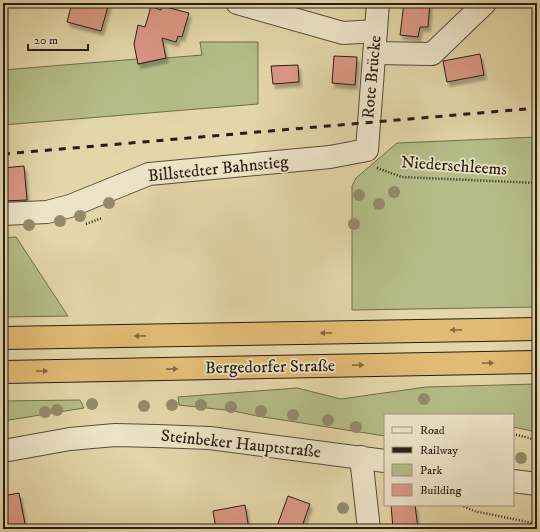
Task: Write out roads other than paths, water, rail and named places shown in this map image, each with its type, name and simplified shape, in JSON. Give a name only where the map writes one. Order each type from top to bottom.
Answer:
[{"type":"highway","name":"Bergedorfer Straße","points":[[3,338],[537,329]]},
{"type":"highway","name":"Bergedorfer Straße","points":[[3,372],[537,362]]},
{"type":"street","points":[[237,3],[343,34],[376,31]]},
{"type":"street","name":"Rote Brücke","points":[[368,158],[378,3]]},
{"type":"street","points":[[375,53],[432,54],[485,3]]},
{"type":"street","name":"Billstedter Bahnstieg","points":[[3,214],[47,212],[70,206],[149,174],[330,158],[368,158]]},
{"type":"street","name":"Steinbeker Hauptstraße","points":[[3,451],[70,439],[115,435],[156,436],[210,438],[384,461]]},
{"type":"street","points":[[361,457],[369,529]]},
{"type":"street","points":[[514,481],[537,484]]},
{"type":"railway","points":[[3,154],[537,108]]}]
